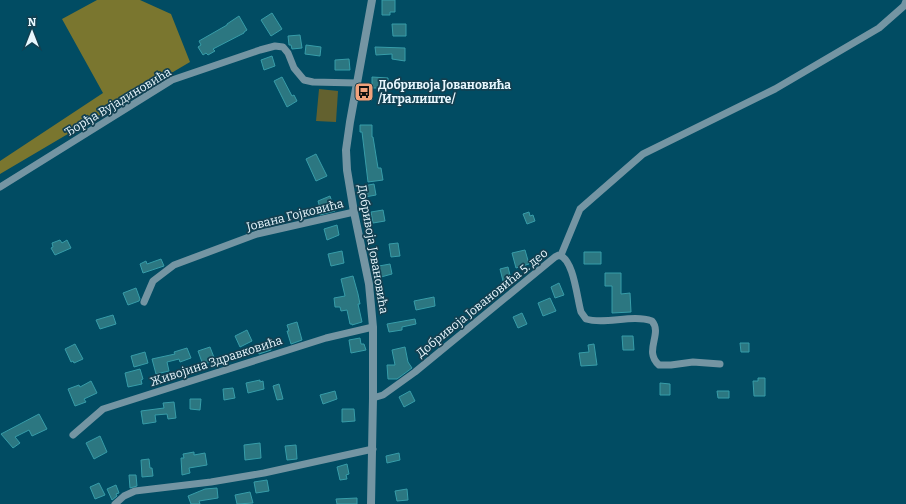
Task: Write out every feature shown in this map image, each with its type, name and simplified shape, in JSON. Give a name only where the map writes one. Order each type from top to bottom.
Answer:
[{"type":"street","name":"Добривоја Јовановића","points":[[371,504],[374,398],[374,326],[369,284],[347,170],[346,150],[372,0]]},
{"type":"street","points":[[561,255],[580,209],[643,154],[775,89],[879,28],[904,6],[906,1]]},
{"type":"street","name":"Ђорђа Вујадиновића","points":[[0,187],[172,80],[260,50],[275,46],[283,47],[294,68],[304,80],[312,82],[357,83]]},
{"type":"street","name":"Јована Гојковића","points":[[144,302],[153,281],[174,265],[257,234],[354,212]]},
{"type":"street","name":"Добривоја Јовановића 5. део","points":[[374,398],[383,395],[415,372],[555,257],[561,255],[569,264],[581,312],[586,319],[638,319],[652,321],[656,328],[652,350],[653,357],[659,365],[693,362],[720,364]]},
{"type":"street","name":"Живојина Здравковића","points":[[73,434],[103,409],[326,338],[374,326]]},
{"type":"street","points":[[115,504],[124,496],[135,491],[195,484],[264,473],[373,449]]},
{"type":"shaded area","points":[[97,0],[140,0],[171,14],[190,62],[0,174],[0,161],[103,93],[62,19]]},
{"type":"shaded area","points":[[319,89],[338,91],[336,122],[316,121]]},
{"type":"building","points":[[382,0],[395,0],[395,12],[390,12],[390,15],[382,15]]},
{"type":"building","points":[[272,13],[282,29],[271,36],[261,20]]},
{"type":"building","points":[[239,16],[247,30],[213,49],[215,51],[208,55],[206,53],[203,55],[198,47],[201,45],[199,41],[227,25]]},
{"type":"building","points":[[392,24],[406,24],[406,36],[393,36]]},
{"type":"building","points":[[300,35],[302,48],[292,49],[291,45],[289,45],[288,36]]},
{"type":"building","points":[[306,45],[321,47],[320,56],[305,54]]},
{"type":"building","points":[[375,47],[405,48],[405,61],[392,59],[392,54],[376,55]]},
{"type":"building","points":[[272,56],[275,66],[264,70],[261,60]]},
{"type":"building","points":[[349,59],[350,70],[335,70],[335,60]]},
{"type":"building","points":[[282,77],[292,96],[294,95],[297,101],[287,107],[274,81]]},
{"type":"building","points":[[372,77],[388,78],[388,88],[372,88]]},
{"type":"building","points":[[360,125],[372,125],[372,137],[378,168],[381,168],[383,180],[368,182]]},
{"type":"building","points":[[316,154],[327,176],[316,181],[306,159]]},
{"type":"building","points":[[374,184],[376,195],[365,197],[363,186]]},
{"type":"building","points":[[330,196],[335,211],[320,215],[318,201]]},
{"type":"building","points":[[383,210],[385,221],[373,223],[371,212]]},
{"type":"building","points":[[529,212],[530,216],[533,215],[535,221],[527,224],[523,214]]},
{"type":"building","points":[[337,225],[339,235],[327,240],[324,229]]},
{"type":"building","points":[[60,240],[62,243],[67,240],[71,248],[55,255],[51,248],[53,247],[52,243]]},
{"type":"building","points":[[398,243],[400,256],[391,257],[389,244]]},
{"type":"building","points":[[525,250],[529,264],[516,268],[512,253]]},
{"type":"building","points":[[342,251],[344,263],[331,266],[328,254]]},
{"type":"building","points":[[584,252],[601,252],[601,264],[584,264]]},
{"type":"building","points":[[161,259],[164,266],[143,273],[140,264],[146,261],[147,264]]},
{"type":"building","points":[[390,264],[392,274],[381,277],[379,266]]},
{"type":"building","points":[[508,267],[511,279],[503,281],[500,269]]},
{"type":"building","points":[[605,273],[621,273],[621,294],[630,293],[631,312],[612,313],[612,286],[605,286]]},
{"type":"building","points":[[353,276],[360,304],[358,304],[362,322],[352,325],[350,324],[347,310],[341,311],[340,307],[335,307],[334,298],[345,296],[341,279]]},
{"type":"building","points":[[559,283],[564,295],[555,298],[551,287]]},
{"type":"building","points":[[136,288],[140,299],[139,301],[128,305],[123,293]]},
{"type":"building","points":[[434,297],[435,306],[416,310],[414,301]]},
{"type":"building","points":[[550,298],[556,311],[543,316],[538,303]]},
{"type":"building","points":[[522,313],[527,324],[518,328],[513,317]]},
{"type":"building","points":[[113,315],[116,324],[100,329],[96,320]]},
{"type":"building","points":[[415,319],[416,324],[402,327],[402,330],[389,332],[387,324]]},
{"type":"building","points":[[297,322],[302,340],[291,344],[287,331],[289,331],[287,325]]},
{"type":"building","points":[[247,330],[252,341],[240,347],[235,336]]},
{"type":"building","points":[[622,336],[633,336],[634,350],[623,350]]},
{"type":"building","points":[[360,338],[361,344],[364,344],[366,350],[351,353],[349,340]]},
{"type":"building","points":[[269,342],[271,350],[259,354],[257,346]]},
{"type":"building","points":[[740,343],[749,343],[749,352],[741,352]]},
{"type":"building","points":[[75,344],[83,359],[74,363],[73,361],[71,362],[65,349]]},
{"type":"building","points":[[594,344],[597,365],[581,366],[579,353],[589,352],[588,345]]},
{"type":"building","points":[[210,347],[215,360],[203,365],[198,351]]},
{"type":"building","points":[[405,347],[408,362],[412,368],[397,379],[388,379],[387,365],[395,365],[392,350]]},
{"type":"building","points":[[187,348],[191,358],[180,362],[179,359],[167,362],[169,371],[156,374],[152,359],[175,354],[174,352]]},
{"type":"building","points":[[145,352],[148,363],[134,367],[131,356]]},
{"type":"building","points":[[140,369],[143,379],[141,380],[142,384],[128,387],[125,373]]},
{"type":"building","points":[[758,378],[765,378],[765,396],[754,396],[753,381],[758,381]]},
{"type":"building","points":[[260,380],[260,382],[263,381],[264,389],[248,393],[246,383]]},
{"type":"building","points":[[91,381],[97,393],[84,399],[86,402],[75,406],[68,389],[79,385],[80,387]]},
{"type":"building","points":[[660,383],[670,384],[670,395],[660,395]]},
{"type":"building","points":[[279,384],[283,399],[277,400],[273,386]]},
{"type":"building","points":[[233,388],[235,398],[224,400],[223,389]]},
{"type":"building","points":[[335,391],[337,399],[323,404],[320,395]]},
{"type":"building","points":[[410,391],[415,401],[404,407],[399,397]]},
{"type":"building","points":[[717,391],[729,391],[729,398],[718,398]]},
{"type":"building","points":[[190,399],[201,399],[200,410],[190,409]]},
{"type":"building","points":[[174,402],[176,418],[168,419],[167,414],[155,415],[156,422],[143,424],[141,411],[164,408],[163,403]]},
{"type":"building","points":[[342,409],[354,409],[355,421],[342,422]]},
{"type":"building","points":[[39,414],[47,429],[32,436],[29,430],[15,437],[20,443],[13,448],[1,434]]},
{"type":"building","points":[[100,436],[107,452],[94,459],[86,443]]},
{"type":"building","points":[[260,443],[261,458],[245,460],[244,445]]},
{"type":"building","points":[[296,445],[297,459],[287,460],[285,446]]},
{"type":"building","points":[[194,452],[194,455],[205,453],[207,465],[189,468],[190,473],[182,475],[181,458],[184,458],[183,454]]},
{"type":"building","points":[[399,453],[400,460],[387,463],[386,456]]},
{"type":"building","points":[[149,459],[153,476],[142,477],[141,460]]},
{"type":"building","points":[[347,464],[349,474],[346,475],[347,479],[340,480],[337,467]]},
{"type":"building","points":[[129,475],[136,475],[137,486],[130,488]]},
{"type":"building","points":[[267,480],[269,491],[256,493],[254,482]]},
{"type":"building","points":[[99,483],[105,495],[95,499],[90,487]]},
{"type":"building","points":[[116,485],[119,493],[116,494],[117,496],[112,500],[107,489]]},
{"type":"building","points":[[217,488],[218,498],[199,501],[200,504],[191,504],[188,496],[205,489]]},
{"type":"building","points":[[407,489],[408,500],[397,501],[395,491]]},
{"type":"building","points":[[250,492],[253,503],[237,504],[235,495]]},
{"type":"building","points":[[357,498],[357,504],[337,504],[336,499]]},
{"type":"place","name":"Добривоја Јовановића /Игралиште/","points":[[364,92]]}]
